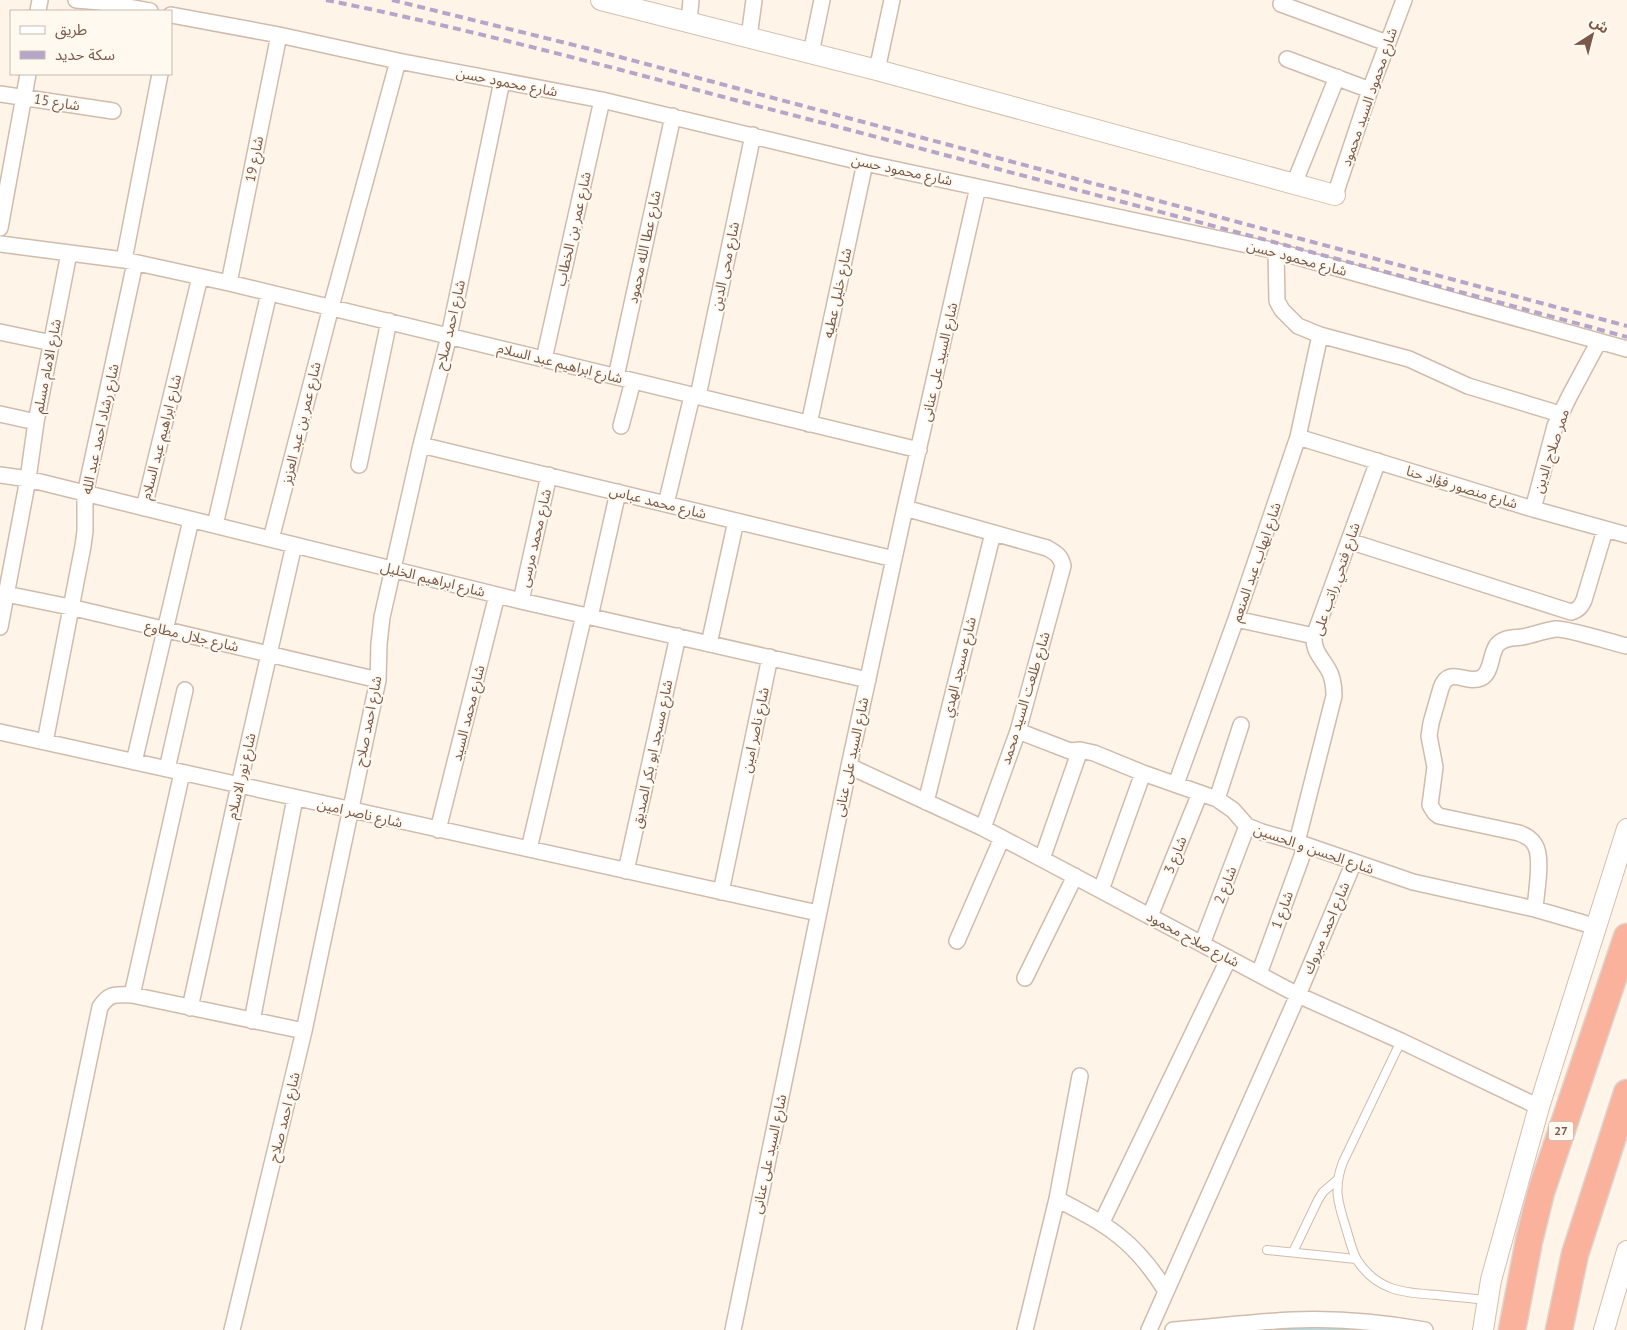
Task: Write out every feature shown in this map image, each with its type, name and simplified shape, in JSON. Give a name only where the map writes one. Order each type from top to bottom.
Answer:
[{"type":"highway","name":"27","points":[[1512,1330],[1529,1241],[1541,1192],[1627,937]]},
{"type":"highway","points":[[1559,1330],[1575,1254],[1627,1093]]},
{"type":"street","points":[[76,0],[144,10]]},
{"type":"street","points":[[601,0],[628,3],[689,22],[877,70],[1335,195]]},
{"type":"street","points":[[689,22],[691,0]]},
{"type":"street","points":[[749,37],[754,0]]},
{"type":"street","points":[[811,53],[822,0]]},
{"type":"street","points":[[877,70],[892,0]]},
{"type":"street","name":"شارع محمود السيد محمود","points":[[1335,195],[1370,90],[1404,0]]},
{"type":"street","points":[[1281,4],[1388,43]]},
{"type":"street","name":"شارع محمود حسن","points":[[172,15],[602,100],[865,163],[1276,251],[1627,349]]},
{"type":"street","name":"شارع 19","points":[[229,283],[279,35]]},
{"type":"street","points":[[1286,59],[1370,90]]},
{"type":"street","name":"شارع عمر بن عبد العزيز","points":[[271,539],[331,307],[398,61]]},
{"type":"street","points":[[0,228],[5,174],[28,75]]},
{"type":"street","name":"شارع رشاد احمد عبد الله","points":[[45,742],[85,532],[85,494],[129,262],[160,75]]},
{"type":"street","points":[[1294,184],[1337,77]]},
{"type":"street","name":"شارع احمد صلاح","points":[[232,1330],[304,1031],[378,680],[382,617],[421,445],[449,336],[502,80]]},
{"type":"street","name":"شارع 15","points":[[0,94],[113,111]]},
{"type":"street","name":"شارع عمر بن الخطاب","points":[[544,359],[602,100]]},
{"type":"street","name":"شارع عطا الله محمود","points":[[616,377],[673,116]]},
{"type":"street","name":"شارع محى الدين","points":[[666,504],[695,396],[753,135]]},
{"type":"street","name":"شارع خليل عطيه","points":[[809,424],[865,163]]},
{"type":"street","name":"شارع السيد على عنانى","points":[[733,1330],[849,766],[978,187]]},
{"type":"street","name":"شارع ابراهيم عبد السلام","points":[[0,244],[129,262],[229,283],[919,450]]},
{"type":"street","points":[[1276,251],[1277,301],[1282,310],[1298,326],[1320,335],[1409,359],[1468,386],[1560,414]]},
{"type":"street","name":"شارع الامام مسلم","points":[[1,617],[69,253]]},
{"type":"street","name":"شارع ابراهيم عبد السلام","points":[[144,508],[200,277]]},
{"type":"street","points":[[215,525],[269,293]]},
{"type":"street","points":[[359,465],[389,321]]},
{"type":"street","points":[[0,332],[52,343]]},
{"type":"street","name":"شارع ايهاب عبد المنعم","points":[[1176,784],[1236,619],[1298,437],[1320,335]]},
{"type":"street","name":"ممر صلاح الدين","points":[[1533,509],[1560,414],[1599,341]]},
{"type":"street","points":[[622,426],[633,381]]},
{"type":"street","points":[[0,414],[36,422]]},
{"type":"street","name":"شارع منصور فؤاد حنا","points":[[1298,437],[1533,509],[1627,535]]},
{"type":"street","name":"شارع محمد عباس","points":[[421,445],[894,558]]},
{"type":"street","name":"شارع فتحي راتب على","points":[[1302,844],[1334,696],[1331,674],[1314,647],[1314,636],[1378,461]]},
{"type":"street","name":"شارع ابراهيم الخليل","points":[[0,475],[28,479],[521,601],[868,680]]},
{"type":"street","name":"شارع محمد مرسى","points":[[521,601],[549,475]]},
{"type":"street","points":[[529,849],[618,492]]},
{"type":"street","points":[[905,508],[993,533]]},
{"type":"street","points":[[134,762],[191,520]]},
{"type":"street","points":[[709,644],[736,521]]},
{"type":"street","points":[[1349,541],[1571,612],[1582,606],[1606,530]]},
{"type":"street","name":"شارع طلعت السيد محمد","points":[[983,828],[1018,731],[1063,566],[1061,558],[1055,552],[993,533]]},
{"type":"street","name":"شارع مسجد الهدي","points":[[926,802],[993,533]]},
{"type":"street","name":"شارع نور الاسلام","points":[[190,1008],[294,545]]},
{"type":"street","name":"شارع جلال مطاوع","points":[[6,594],[70,607],[378,680]]},
{"type":"street","name":"شارع محمد السيد","points":[[438,830],[497,595]]},
{"type":"street","points":[[1236,619],[1314,636]]},
{"type":"street","points":[[1535,908],[1538,856],[1530,839],[1519,833],[1439,816],[1432,809],[1430,800],[1435,761],[1430,743],[1429,729],[1442,684],[1450,677],[1455,676],[1473,680],[1483,677],[1497,646],[1502,640],[1558,628],[1627,646]]},
{"type":"street","name":"شارع مسجد ابو بكر الصديق","points":[[626,871],[678,636]]},
{"type":"street","name":"شارع ناصر امين","points":[[721,892],[770,658]]},
{"type":"street","points":[[167,770],[185,690]]},
{"type":"street","points":[[1217,799],[1241,725]]},
{"type":"street","name":"شارع الحسن و الحسين","points":[[1018,731],[1070,751],[1080,750],[1094,753],[1143,773],[1217,799],[1233,810],[1248,826],[1262,832],[1413,882],[1535,908],[1597,927]]},
{"type":"street","name":"شارع ناصر امين","points":[[0,732],[818,913]]},
{"type":"street","points":[[1042,858],[1080,750]]},
{"type":"street","name":"شارع صلاح محمود","points":[[849,766],[983,828],[1042,858],[1298,995],[1401,1041],[1539,1107]]},
{"type":"street","points":[[132,995],[182,773]]},
{"type":"street","points":[[1101,890],[1143,773]]},
{"type":"street","name":"شارع 3","points":[[1150,916],[1200,793]]},
{"type":"street","points":[[252,1021],[294,798]]},
{"type":"street","name":"شارع 2","points":[[1202,944],[1248,826]]},
{"type":"street","points":[[1483,1330],[1487,1300],[1539,1107],[1627,829]]},
{"type":"street","points":[[957,941],[1002,838]]},
{"type":"street","name":"شارع 1","points":[[1259,974],[1302,844]]},
{"type":"street","name":"شارع احمد مبروك","points":[[1149,1330],[1298,995],[1354,862]]},
{"type":"street","points":[[1025,978],[1074,876]]},
{"type":"street","points":[[1102,1222],[1229,958]]},
{"type":"street","points":[[33,1330],[100,1007],[106,999],[110,996],[132,995],[304,1031]]},
{"type":"street","points":[[1025,1330],[1057,1199],[1080,1076]]},
{"type":"street","points":[[1057,1199],[1102,1222],[1122,1236],[1154,1270],[1166,1291]]},
{"type":"street","points":[[1604,1330],[1627,1251]]},
{"type":"street","points":[[1173,1330],[1291,1320],[1380,1323],[1425,1330]]},
{"type":"lane","points":[[1401,1041],[1343,1162],[1337,1180],[1337,1203],[1356,1259],[1376,1281],[1404,1293],[1487,1300]]},
{"type":"lane","points":[[1293,1252],[1318,1200],[1323,1192],[1337,1180]]},
{"type":"lane","points":[[1267,1250],[1356,1259]]},
{"type":"water","points":[[1382,1324],[1398,1330],[1233,1330]]},
{"type":"railway","points":[[326,0],[390,13],[579,59],[1627,337]]},
{"type":"railway","points":[[392,0],[590,49],[1627,326]]}]
